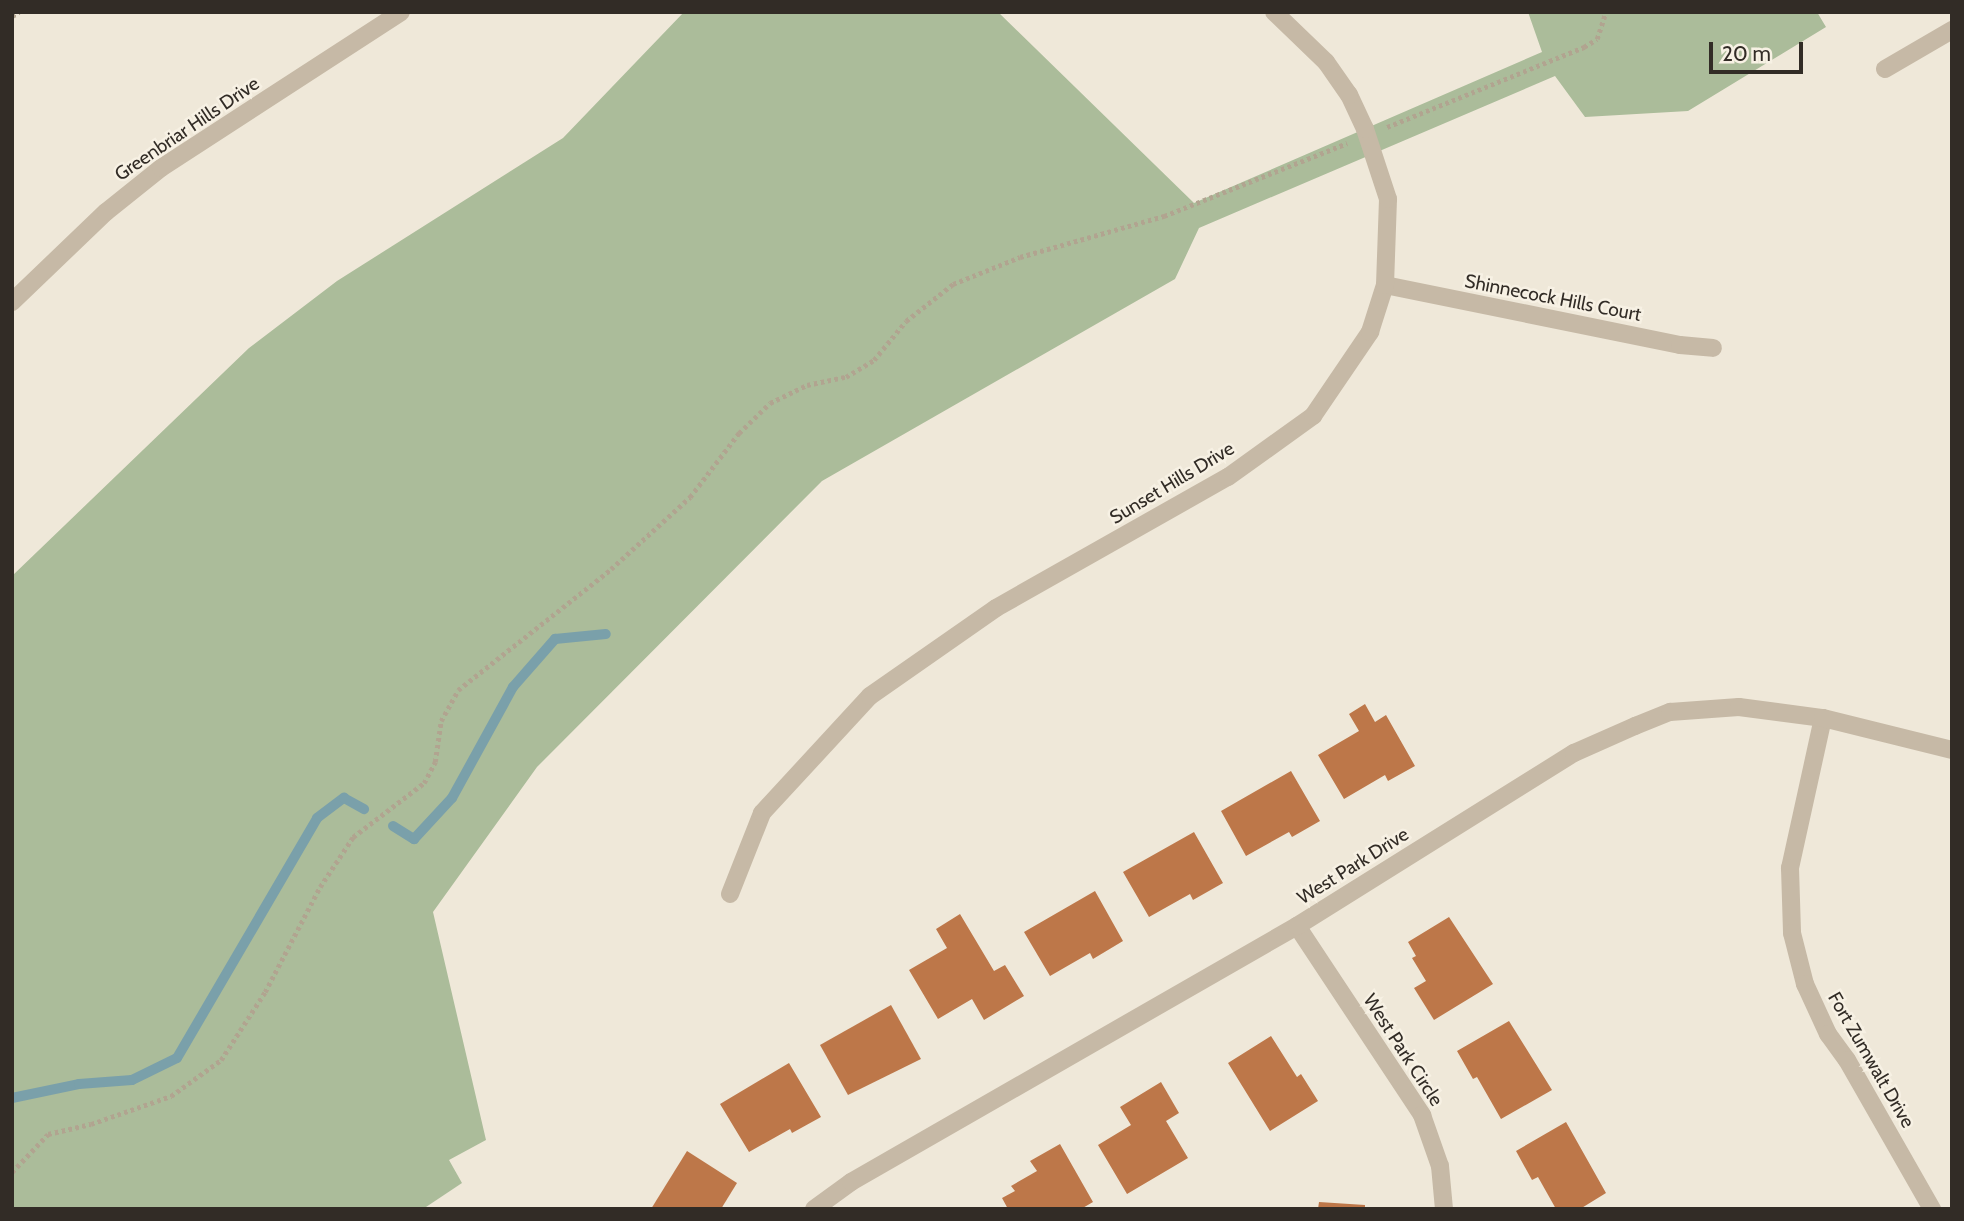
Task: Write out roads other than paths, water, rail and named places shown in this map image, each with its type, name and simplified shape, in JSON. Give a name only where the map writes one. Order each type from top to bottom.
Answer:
[{"type":"street","name":"Greenbriar Hills Drive","points":[[12,302],[106,212],[161,168],[401,12]]},
{"type":"street","name":"Sunset Hills Drive","points":[[730,894],[762,813],[870,696],[996,608],[1228,477],[1313,416],[1370,332],[1385,285],[1388,199],[1367,135],[1349,95],[1326,62],[1274,12]]},
{"type":"street","points":[[1885,69],[1952,30]]},
{"type":"street","name":"Shinnecock Hills Court","points":[[1385,285],[1680,345],[1713,348]]},
{"type":"street","name":"West Park Drive","points":[[814,1209],[851,1182],[1297,926],[1574,753],[1635,726],[1670,712],[1739,707],[1823,718],[1952,750]]},
{"type":"street","name":"Fort Zumwalt Drive","points":[[1823,718],[1792,857],[1789,887],[1792,933],[1805,984],[1823,1024],[1932,1209]]},
{"type":"street","name":"West Park Circle","points":[[1297,926],[1422,1115],[1440,1167],[1444,1209]]},
{"type":"waterway","points":[[393,826],[414,839],[452,798],[513,687],[555,639],[606,634]]},
{"type":"waterway","points":[[12,1098],[79,1084],[132,1080],[177,1058],[317,818],[344,798],[364,809]]}]
